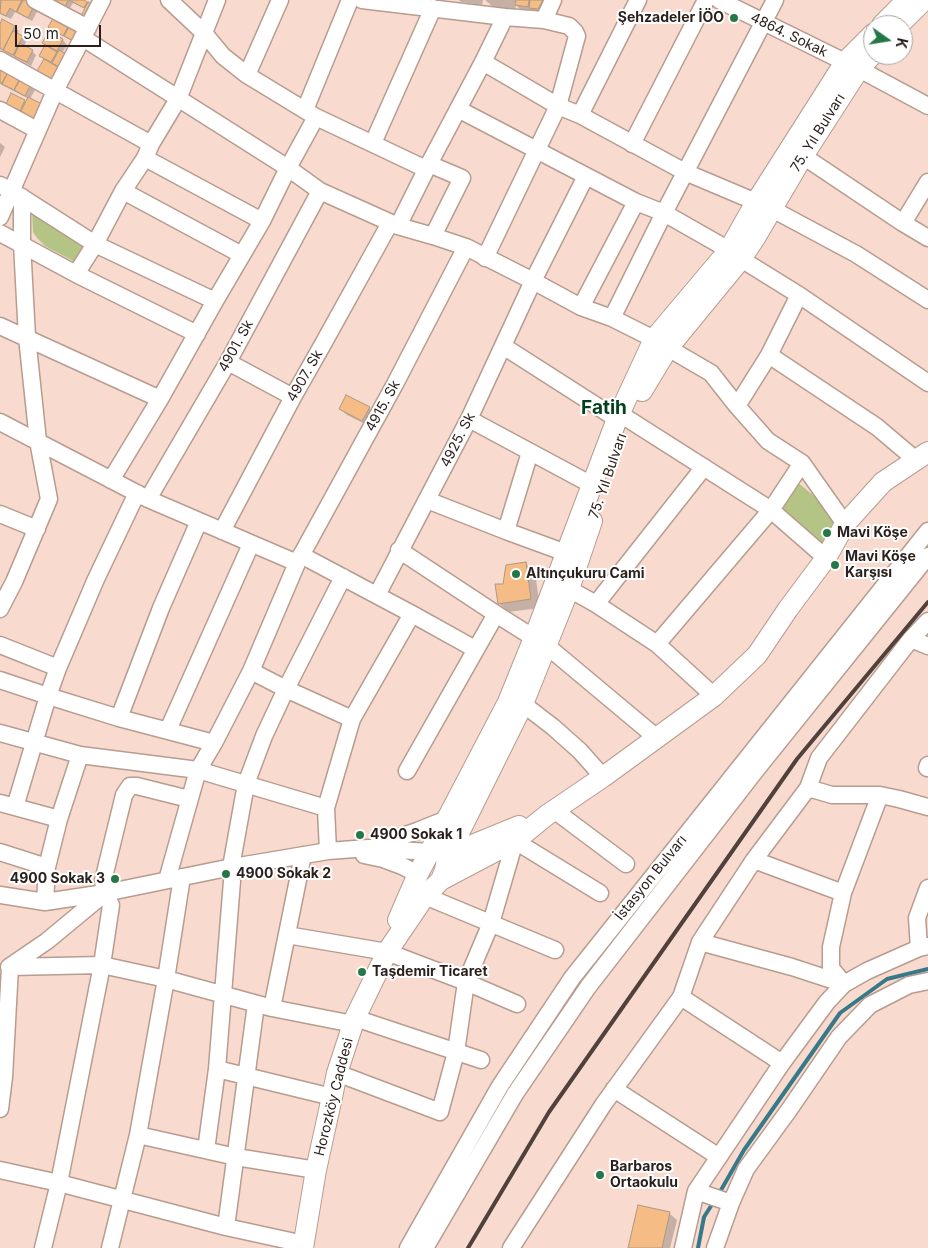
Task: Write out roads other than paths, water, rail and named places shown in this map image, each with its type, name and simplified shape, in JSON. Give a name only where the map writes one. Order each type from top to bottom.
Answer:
[{"type":"main road","points":[[900,15],[919,4]]},
{"type":"main road","points":[[909,15],[919,4]]},
{"type":"main road","name":"75. Yıl Bulvarı","points":[[439,854],[523,704],[566,553],[592,485],[623,419],[641,393],[661,344],[735,254],[863,49]]},
{"type":"main road","name":"75. Yıl Bulvarı","points":[[764,205],[803,156],[852,65],[863,59]]},
{"type":"main road","name":"75. Yıl Bulvarı","points":[[541,642],[569,589],[623,419]]},
{"type":"main road","points":[[387,952],[425,896],[441,880],[515,841],[714,696],[757,655],[826,558],[845,524],[883,482],[922,456]]},
{"type":"main road","points":[[441,880],[445,870],[439,854],[447,819],[541,642]]},
{"type":"main road","points":[[387,952],[390,938],[418,874],[439,854],[551,813]]},
{"type":"main road","points":[[418,874],[427,879],[441,880]]},
{"type":"main road","name":"Horozköy Caddesi","points":[[303,1246],[316,1170],[337,1073],[354,1021],[387,952]]},
{"type":"street","points":[[35,0],[178,99],[288,168],[320,191],[394,224],[466,248],[581,307],[612,318],[711,373],[736,406],[768,441],[802,463],[845,524]]},
{"type":"street","points":[[0,217],[55,91],[102,0]]},
{"type":"street","points":[[169,0],[204,32],[223,56],[247,75],[311,113],[373,143],[462,178],[433,236]]},
{"type":"street","points":[[76,274],[178,99],[216,0]]},
{"type":"street","points":[[247,75],[280,0]]},
{"type":"street","points":[[111,480],[160,399],[262,220],[288,168],[311,113],[350,0]]},
{"type":"street","points":[[362,0],[544,20],[569,26],[577,36],[558,106],[485,258]]},
{"type":"street","points":[[544,20],[553,0]]},
{"type":"street","points":[[580,115],[638,0]]},
{"type":"street","points":[[632,144],[706,0]]},
{"type":"street","name":"4864. Sokak","points":[[720,0],[852,65],[928,106]]},
{"type":"street","points":[[612,318],[685,172],[775,0]]},
{"type":"street","points":[[373,143],[433,8]]},
{"type":"street","name":"4907. Sk","points":[[222,531],[293,397],[428,166],[483,62],[504,17]]},
{"type":"street","points":[[0,60],[55,91],[148,151],[262,220]]},
{"type":"street","points":[[483,62],[558,106],[580,115],[685,172],[764,205],[856,254],[928,300]]},
{"type":"street","points":[[458,109],[636,202],[664,213],[735,254],[928,383]]},
{"type":"street","points":[[0,110],[38,130]]},
{"type":"street","points":[[803,156],[928,238]]},
{"type":"street","name":"4925. Sk","points":[[377,595],[469,419],[533,281],[586,176]]},
{"type":"street","points":[[903,223],[928,182]]},
{"type":"street","points":[[0,609],[7,579],[37,529],[49,499],[38,441],[27,337],[22,244],[11,191]]},
{"type":"street","points":[[11,191],[95,244],[215,300]]},
{"type":"street","points":[[123,191],[242,255]]},
{"type":"street","name":"4901. Sk","points":[[7,805],[34,743],[58,668],[96,579],[143,496],[228,362],[320,191]]},
{"type":"street","points":[[581,307],[636,202]]},
{"type":"street","points":[[0,233],[76,274],[197,334]]},
{"type":"street","name":"4915. Sk","points":[[110,1248],[138,1135],[166,979],[174,878],[190,799],[198,770],[251,671],[299,559],[395,384],[466,248]]},
{"type":"street","points":[[736,406],[769,355],[799,295]]},
{"type":"street","points":[[0,326],[160,399]]},
{"type":"street","points":[[503,346],[704,467],[771,510],[826,558]]},
{"type":"street","points":[[769,355],[922,456]]},
{"type":"street","points":[[228,362],[293,397]]},
{"type":"street","points":[[469,419],[592,485]]},
{"type":"street","points":[[0,422],[143,496],[251,544],[299,559],[343,577],[476,649]]},
{"type":"street","points":[[506,531],[530,452]]},
{"type":"street","points":[[657,644],[771,510],[802,463]]},
{"type":"street","points":[[596,604],[704,467]]},
{"type":"street","points":[[427,500],[566,553]]},
{"type":"street","points":[[0,514],[37,529]]},
{"type":"street","points":[[119,718],[161,608],[199,521]]},
{"type":"street","name":"İstasyon Bulvarı","points":[[408,1248],[500,1086],[572,978],[928,531]]},
{"type":"street","points":[[168,730],[251,544]]},
{"type":"street","points":[[399,550],[541,642],[657,738]]},
{"type":"street","name":"İstasyon Bulvarı","points":[[425,1248],[515,1094],[588,987],[756,770],[928,556]]},
{"type":"street","points":[[206,1150],[217,1069],[232,874],[246,784],[264,736],[286,689],[343,577]]},
{"type":"street","points":[[569,589],[596,604],[657,644],[714,696]]},
{"type":"street","points":[[334,851],[326,808],[352,719],[412,614]]},
{"type":"street","points":[[406,771],[496,614]]},
{"type":"street","points":[[511,1248],[603,1104],[681,997],[700,942],[754,860],[808,788],[819,758],[911,639],[928,621]]},
{"type":"street","points":[[911,639],[928,646]]},
{"type":"street","points":[[0,645],[58,668]]},
{"type":"street","points":[[251,671],[352,719]]},
{"type":"street","points":[[0,680],[119,718],[214,743]]},
{"type":"street","points":[[523,704],[580,750],[603,777]]},
{"type":"street","points":[[0,733],[80,755],[198,770],[326,808]]},
{"type":"street","points":[[45,902],[47,867],[59,819],[80,755]]},
{"type":"street","points":[[43,1248],[59,1183],[102,965],[111,905],[105,893],[103,881],[124,795],[130,786],[137,786],[190,799]]},
{"type":"street","points":[[808,788],[832,795],[880,795],[928,807]]},
{"type":"street","points":[[844,984],[832,968],[830,947],[843,893],[880,795]]},
{"type":"street","points":[[7,805],[59,819]]},
{"type":"street","points":[[551,813],[626,864]]},
{"type":"street","points":[[368,848],[447,819]]},
{"type":"street","points":[[337,1073],[440,1112],[456,1052],[466,982],[491,923],[515,841],[600,893]]},
{"type":"street","points":[[0,896],[45,902],[105,893],[174,878],[232,874],[303,855],[357,848],[439,854]]},
{"type":"street","points":[[334,851],[383,859],[418,874]]},
{"type":"street","points":[[0,852],[47,867]]},
{"type":"street","points":[[272,1008],[303,855]]},
{"type":"street","points":[[754,860],[843,893]]},
{"type":"street","points":[[683,1248],[696,1191],[782,1063],[827,1002],[844,984],[867,971],[924,947],[917,918],[928,888]]},
{"type":"street","points":[[5,967],[46,942],[105,893]]},
{"type":"street","points":[[425,896],[555,950]]},
{"type":"street","points":[[287,935],[387,952],[517,1004]]},
{"type":"street","points":[[700,942],[792,967],[844,984]]},
{"type":"street","points":[[5,967],[102,965],[166,979],[272,1008],[354,1021],[481,1060]]},
{"type":"street","points":[[0,1109],[5,967]]},
{"type":"street","points":[[715,1248],[731,1203],[746,1169],[839,1037],[870,1005],[909,985],[928,981]]},
{"type":"street","points":[[681,997],[782,1063]]},
{"type":"street","points":[[226,1227],[256,1004]]},
{"type":"street","points":[[217,1069],[332,1097]]},
{"type":"street","points":[[614,1089],[719,1157]]},
{"type":"street","points":[[138,1135],[236,1156],[316,1170]]},
{"type":"street","points":[[0,1170],[59,1183],[303,1246]]},
{"type":"street","points":[[696,1191],[731,1203]]},
{"type":"waterway","points":[[721,1190],[744,1150],[840,1013],[887,979],[928,969]]},
{"type":"waterway","points":[[698,1248],[704,1217],[711,1206]]},
{"type":"railway","points":[[468,1248],[549,1112],[797,759],[928,602]]},
{"type":"place","name":"Şehzadeler İÖO","points":[[734,18]]},
{"type":"place","name":"Mavi Köşe","points":[[827,533]]},
{"type":"place","name":"Mavi Köşe Karşısı","points":[[835,565]]},
{"type":"place","name":"Altınçukuru Cami","points":[[516,574]]},
{"type":"place","name":"4900 Sokak 1","points":[[360,835]]},
{"type":"place","name":"4900 Sokak 2","points":[[226,874]]},
{"type":"place","name":"4900 Sokak 3","points":[[115,879]]},
{"type":"place","name":"Taşdemir Ticaret","points":[[362,972]]},
{"type":"place","name":"Barbaros Ortaokulu","points":[[600,1175]]},
{"type":"district","name":"Fatih","points":[[604,408]]}]
